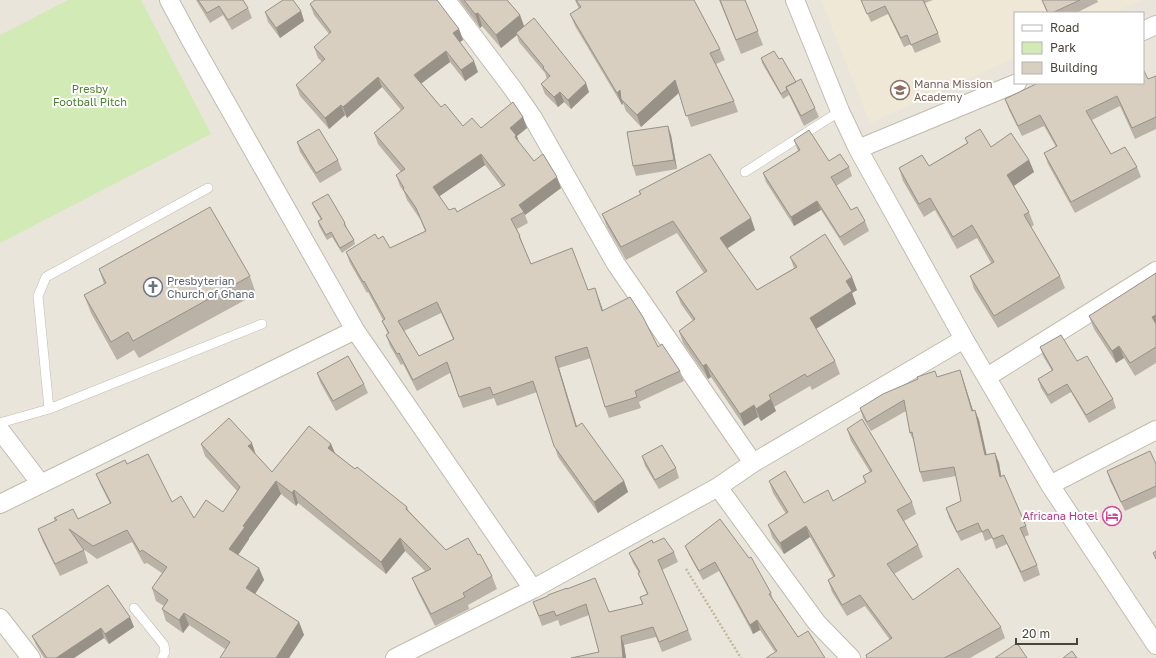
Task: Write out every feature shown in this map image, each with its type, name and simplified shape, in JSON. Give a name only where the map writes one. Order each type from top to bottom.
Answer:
[{"type":"street","points":[[169,0],[355,330],[533,589]]},
{"type":"street","points":[[446,0],[533,118],[616,264],[753,463]]},
{"type":"street","points":[[795,0],[840,111],[858,149],[964,339],[1050,485],[1156,645]]},
{"type":"street","points":[[1144,31],[1156,26]]},
{"type":"street","points":[[858,149],[1015,84]]},
{"type":"street","points":[[987,377],[1156,271]]},
{"type":"street","points":[[0,504],[355,330]]},
{"type":"street","points":[[395,658],[533,589],[718,487],[753,463],[964,339]]},
{"type":"street","points":[[0,430],[41,484]]},
{"type":"street","points":[[1050,485],[1156,430]]},
{"type":"street","points":[[718,487],[817,623],[851,658]]},
{"type":"street","points":[[0,618],[31,658]]},
{"type":"lane","points":[[745,172],[840,111]]},
{"type":"lane","points":[[49,409],[38,296],[46,277],[208,188]]},
{"type":"lane","points":[[0,423],[49,409],[262,324]]},
{"type":"lane","points":[[134,608],[164,645],[165,652],[162,658]]},
{"type":"path","points":[[686,569],[741,658]]},
{"type":"shaded area","points":[[0,0],[1156,0],[1156,658],[0,658]]},
{"type":"shaded area","name":"Manna Mission Academy","points":[[821,0],[1142,0],[1115,12],[1014,12],[1014,58],[870,123]]},
{"type":"green space","name":"Presby Football Pitch","points":[[68,0],[141,0],[211,134],[0,243],[0,35]]},
{"type":"building","points":[[198,0],[243,0],[248,8],[228,20],[219,6],[207,13]]},
{"type":"building","points":[[283,0],[293,0],[301,11],[276,28],[265,12]]},
{"type":"building","points":[[315,0],[437,0],[459,29],[453,33],[474,61],[461,70],[446,51],[414,75],[441,107],[445,104],[463,126],[472,118],[481,128],[513,102],[523,117],[510,128],[516,135],[515,137],[534,161],[543,154],[557,177],[519,205],[524,212],[511,219],[520,236],[531,264],[572,248],[588,290],[595,288],[602,311],[630,297],[643,317],[658,347],[662,344],[680,371],[635,391],[637,397],[605,407],[587,347],[555,357],[576,427],[582,423],[624,481],[594,502],[554,446],[533,381],[493,395],[490,387],[459,397],[447,362],[413,380],[399,353],[397,354],[386,335],[389,333],[382,321],[385,319],[346,252],[375,234],[378,239],[383,236],[390,248],[426,231],[416,208],[403,189],[404,188],[396,175],[405,169],[374,133],[404,108],[378,77],[343,107],[341,105],[325,118],[296,85],[325,59],[314,47],[331,32],[310,4]],"holes":[[[481,154],[505,185],[457,212],[455,208],[449,210],[433,187]],[[437,302],[454,339],[419,356],[398,321]]]},
{"type":"building","points":[[464,0],[507,0],[520,15],[496,35],[478,13],[475,14]]},
{"type":"building","points":[[576,0],[694,0],[720,49],[710,53],[734,101],[686,116],[675,80],[637,115],[621,99],[620,90],[617,93],[570,14],[581,7]]},
{"type":"building","points":[[720,0],[745,0],[758,31],[736,40]]},
{"type":"building","points":[[861,0],[923,0],[938,33],[911,45],[907,35],[901,38],[885,6],[867,14]]},
{"type":"building","points":[[1042,0],[1080,0],[1054,12],[1048,12]]},
{"type":"building","points":[[534,18],[586,83],[568,100],[560,92],[554,97],[541,84],[550,76],[516,33]]},
{"type":"building","points":[[774,51],[779,59],[782,58],[796,82],[786,87],[787,90],[781,94],[761,58]]},
{"type":"building","points":[[1144,71],[1148,79],[1156,76],[1156,117],[1132,128],[1117,96],[1086,111],[1111,154],[1125,147],[1137,167],[1071,202],[1044,153],[1057,146],[1040,115],[1018,126],[1005,99],[1036,84],[1144,84]]},
{"type":"building","points":[[801,79],[815,108],[801,116],[786,87]]},
{"type":"building","points":[[668,126],[674,160],[633,166],[627,132]]},
{"type":"building","points":[[319,129],[338,160],[316,173],[297,142]]},
{"type":"building","points":[[980,129],[991,147],[1011,133],[1029,160],[1007,175],[1029,212],[1024,215],[1060,276],[994,316],[970,276],[994,262],[972,225],[953,237],[930,198],[919,204],[899,168],[922,155],[929,166],[968,143],[965,138]]},
{"type":"building","points":[[809,130],[829,161],[840,154],[849,167],[831,177],[851,210],[857,207],[865,221],[840,237],[817,201],[791,217],[763,173],[800,150],[794,140]]},
{"type":"building","points":[[710,154],[751,218],[720,238],[757,290],[797,267],[790,257],[825,234],[852,277],[846,281],[852,291],[810,318],[835,361],[807,377],[805,374],[769,395],[771,399],[756,409],[754,405],[740,414],[706,364],[703,366],[679,331],[695,319],[676,292],[707,271],[673,221],[621,247],[602,214],[641,194],[639,191]]},
{"type":"building","points":[[328,194],[354,240],[340,248],[331,232],[326,235],[318,221],[322,219],[312,203]]},
{"type":"building","points":[[210,207],[250,276],[133,341],[128,332],[111,342],[84,295],[106,283],[99,269]]},
{"type":"building","points":[[1156,273],[1156,315],[1152,317],[1156,324],[1156,347],[1130,363],[1119,346],[1112,351],[1089,316]]},
{"type":"building","points":[[1061,335],[1077,361],[1087,356],[1113,399],[1086,415],[1067,384],[1048,395],[1038,379],[1053,370],[1040,347]]},
{"type":"building","points":[[348,356],[364,384],[333,401],[317,373]]},
{"type":"building","points":[[960,370],[972,411],[975,410],[985,455],[995,453],[1000,477],[1004,475],[1026,526],[1020,528],[1037,565],[1021,572],[1003,535],[993,539],[988,529],[982,532],[978,523],[957,532],[946,508],[961,501],[954,467],[920,472],[912,432],[910,433],[904,400],[867,422],[860,408],[883,394],[918,379],[917,377],[935,371],[937,377]]},
{"type":"building","points":[[229,418],[252,443],[248,446],[272,472],[309,426],[331,444],[328,448],[355,469],[357,467],[407,507],[406,509],[446,550],[468,538],[478,555],[480,554],[492,576],[463,593],[465,597],[431,614],[412,578],[431,569],[400,538],[381,562],[294,490],[292,493],[276,481],[243,526],[245,527],[229,549],[259,568],[246,588],[299,622],[276,658],[220,658],[230,642],[184,613],[179,620],[162,609],[168,600],[152,588],[167,567],[142,550],[140,552],[127,530],[93,546],[69,529],[84,550],[55,564],[38,529],[57,520],[54,518],[73,509],[78,519],[111,503],[96,474],[125,460],[127,464],[148,454],[172,502],[181,496],[194,518],[206,500],[223,512],[240,487],[201,444]]},
{"type":"building","points":[[862,419],[912,502],[897,510],[918,545],[887,564],[913,600],[958,568],[1001,627],[944,658],[867,658],[866,655],[892,638],[860,595],[842,605],[828,580],[835,576],[806,526],[780,543],[768,525],[788,512],[769,481],[785,471],[804,503],[828,490],[833,501],[866,482],[863,476],[872,471],[847,429]]},
{"type":"building","points":[[662,445],[676,468],[655,480],[642,456]]},
{"type":"building","points":[[1150,451],[1156,464],[1156,486],[1121,502],[1107,471]]},
{"type":"building","points":[[720,519],[749,558],[751,557],[771,593],[769,594],[798,637],[808,631],[825,658],[766,658],[777,651],[757,620],[750,625],[715,562],[699,571],[685,546]]},
{"type":"building","points":[[664,538],[674,552],[658,560],[688,630],[659,642],[653,627],[621,636],[623,658],[571,658],[599,652],[586,604],[556,616],[554,611],[539,616],[533,602],[595,578],[609,612],[643,604],[640,597],[648,594],[638,573],[640,572],[629,553],[652,540],[653,543]]},
{"type":"building","points":[[1156,551],[1156,559],[1153,553]]},
{"type":"building","points":[[108,585],[130,617],[105,634],[101,628],[56,658],[47,658],[32,636]]},
{"type":"building","points":[[1017,643],[1027,658],[995,658]]},
{"type":"building","points":[[1072,651],[1077,658],[1063,658]]},
{"type":"place","name":"Manna Mission Academy","points":[[900,90]]},
{"type":"place","name":"Presbyterian Church of Ghana","points":[[153,287]]},
{"type":"place","name":"Africana Hotel","points":[[1112,516]]}]
